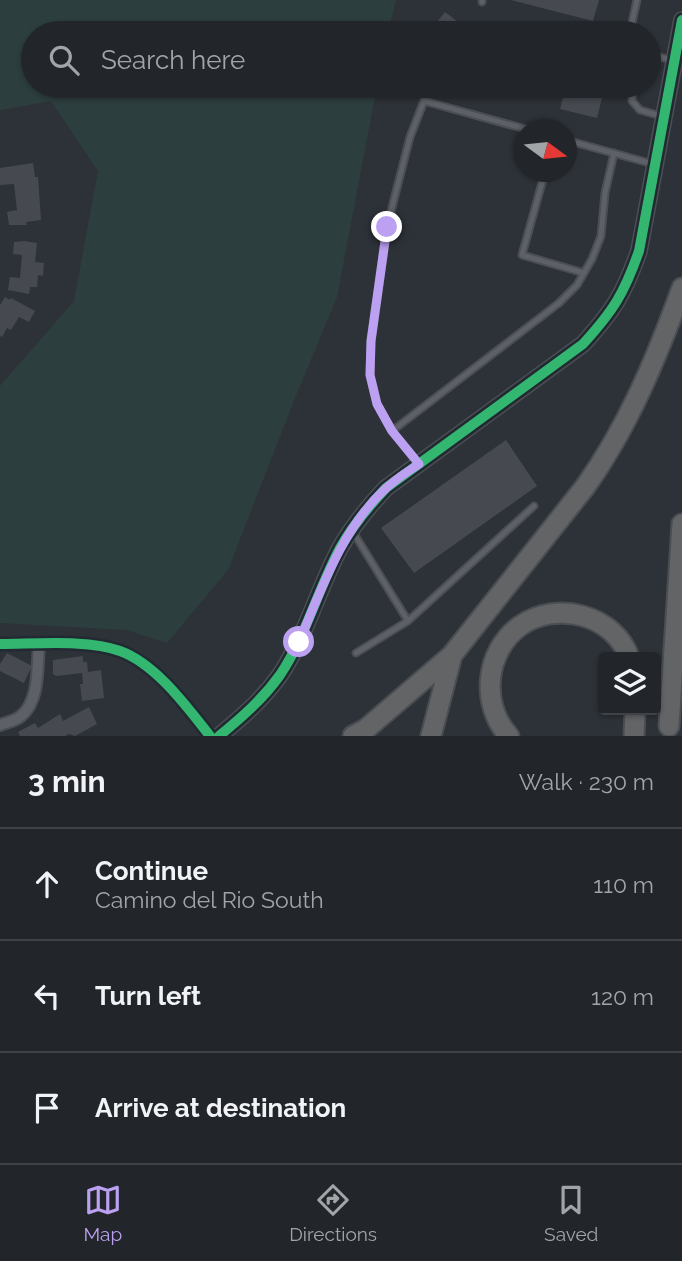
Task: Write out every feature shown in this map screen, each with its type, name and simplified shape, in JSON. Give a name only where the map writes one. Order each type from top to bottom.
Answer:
[{"type":"highway","points":[[353,736],[366,729],[452,655],[564,515],[601,464],[642,384],[682,288]]},
{"type":"highway","points":[[668,731],[682,524]]},
{"type":"highway","points":[[509,736],[495,713],[490,692],[491,672],[502,646],[521,626],[552,614],[581,615],[607,627],[620,639],[626,652]]},
{"type":"highway","points":[[668,731],[682,653]]},
{"type":"highway","points":[[431,736],[452,655]]},
{"type":"street","points":[[219,736],[250,710],[279,676],[299,642],[339,550],[359,516],[386,488],[583,344],[610,314],[628,283],[639,251],[682,20]]},
{"type":"street","points":[[0,644],[101,646],[122,651],[173,689],[210,736]]},
{"type":"street","points":[[0,725],[20,718],[29,708],[33,697],[39,644]]},
{"type":"lane","points":[[632,21],[637,0]]},
{"type":"lane","points":[[661,57],[674,61]]},
{"type":"lane","points":[[632,98],[640,110],[664,117]]},
{"type":"lane","points":[[419,464],[392,431],[377,404],[370,375],[371,341],[387,227],[410,138],[424,101],[514,126]]},
{"type":"lane","points":[[577,143],[656,164]]},
{"type":"lane","points":[[392,431],[559,303],[577,285],[601,236],[604,193],[614,153]]},
{"type":"lane","points":[[542,182],[522,255],[584,272]]},
{"type":"lane","points":[[356,653],[408,621],[534,506]]},
{"type":"lane","points":[[352,529],[408,621]]},
{"type":"shaded area","points":[[0,0],[396,0],[391,21],[21,21],[21,98],[375,98],[337,297],[228,570],[167,643],[126,630],[0,623],[0,386],[74,301],[98,171],[51,101],[0,110]]},
{"type":"building","points":[[511,0],[599,0],[593,21]]},
{"type":"building","points":[[445,12],[457,21],[438,21]]},
{"type":"building","points":[[563,98],[602,98],[597,118],[560,109]]},
{"type":"building","points":[[33,163],[35,177],[38,177],[41,220],[26,222],[27,225],[9,225],[7,212],[17,210],[14,184],[0,185],[0,168]]},
{"type":"building","points":[[14,242],[37,243],[35,262],[44,263],[43,276],[38,275],[37,287],[30,287],[29,294],[8,290],[10,277],[20,278],[22,255],[13,254]]},
{"type":"building","points":[[5,297],[35,311],[29,322],[19,317],[11,330],[7,328],[2,337],[0,305]]},
{"type":"building","points":[[506,440],[537,486],[414,573],[381,528]]},
{"type":"building","points":[[7,653],[32,666],[24,683],[0,671],[0,664]]},
{"type":"building","points":[[83,656],[88,672],[101,670],[104,698],[82,701],[82,673],[56,676],[53,674],[53,660]]},
{"type":"building","points":[[89,707],[97,724],[75,736],[20,736],[18,732],[35,723],[38,728],[60,714],[63,721]]},
{"type":"cycle path","points":[[219,736],[259,700],[280,675],[297,644],[340,548],[379,495],[583,344],[617,301],[639,251],[682,20]]},
{"type":"cycle path","points":[[0,644],[77,644],[120,651],[133,657],[158,676],[210,736]]},
{"type":"route","points":[[299,642],[339,550],[359,516],[386,488],[419,464],[392,431],[377,404],[370,375],[371,341],[387,227]]}]
